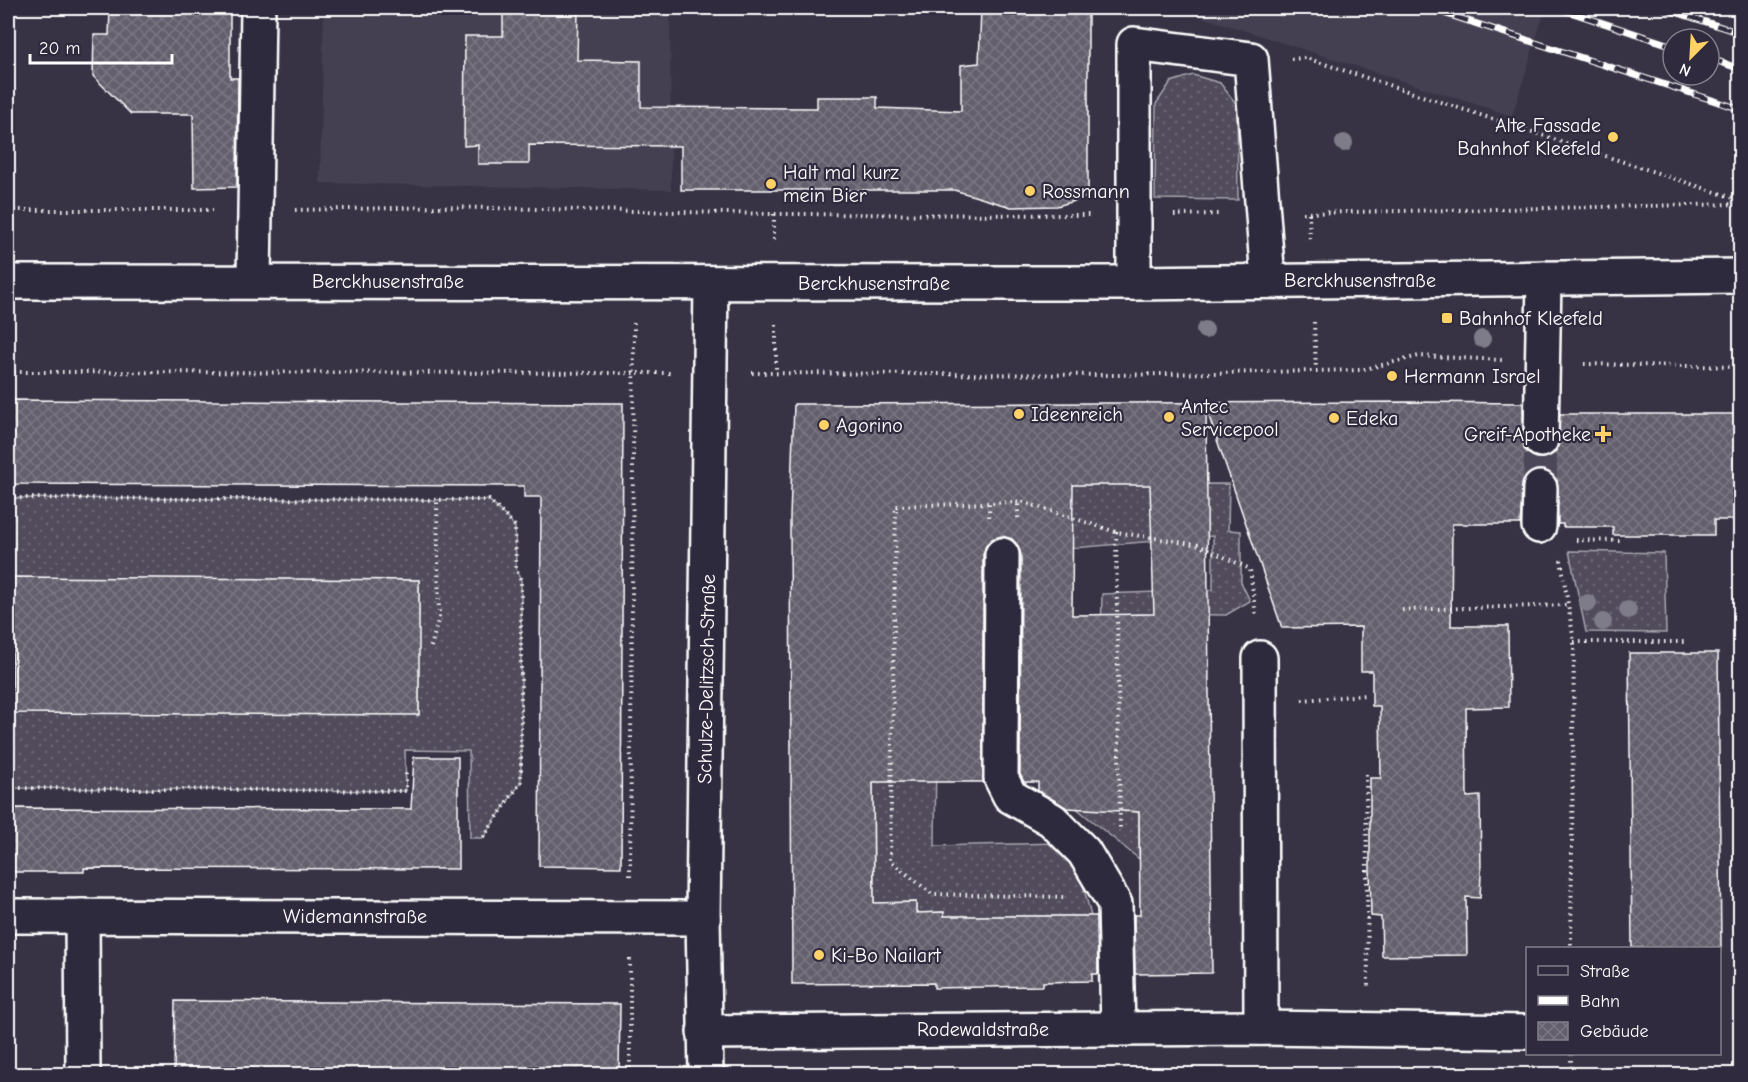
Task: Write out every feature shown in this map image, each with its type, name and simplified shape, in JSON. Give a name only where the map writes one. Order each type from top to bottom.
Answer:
[{"type":"street","points":[[254,281],[258,8]]},
{"type":"street","points":[[1134,283],[1132,215],[1134,44],[1251,59],[1268,280]]},
{"type":"street","name":"Berckhusenstraße","points":[[8,282],[1134,283],[1740,276]]},
{"type":"street","points":[[1541,440],[1544,278]]},
{"type":"street","name":"Schulze-Delitzsch-Straße","points":[[706,1074],[703,918],[711,283]]},
{"type":"street","points":[[1539,525],[1540,488]]},
{"type":"street","points":[[1002,555],[1001,778],[1010,796],[1052,820],[1084,852],[1115,904],[1118,1029]]},
{"type":"street","points":[[1260,658],[1261,1028]]},
{"type":"street","name":"Widemannstraße","points":[[8,916],[703,918]]},
{"type":"street","points":[[82,916],[83,1074]]},
{"type":"street","name":"Rodewaldstraße","points":[[704,1032],[1261,1028],[1526,1032]]},
{"type":"path","points":[[1251,59],[1306,58],[1740,202]]},
{"type":"path","points":[[8,210],[256,211],[445,207],[774,214],[1132,215],[1263,214],[1740,202]]},
{"type":"path","points":[[630,1074],[634,283]]},
{"type":"path","points":[[8,372],[1116,375],[1361,369],[1419,356],[1541,362],[1740,367]]},
{"type":"path","points":[[8,498],[489,500],[515,526],[516,570],[521,580],[521,782],[483,838]]},
{"type":"path","points":[[431,647],[439,616],[437,500]]},
{"type":"path","points":[[1112,898],[932,894],[890,861],[896,506],[1023,502],[1116,532],[1198,545],[1250,569],[1260,658]]},
{"type":"path","points":[[1116,532],[1120,831]]},
{"type":"path","points":[[1568,540],[1620,541]]},
{"type":"path","points":[[1561,559],[1574,642],[1571,947]]},
{"type":"path","points":[[1402,610],[1568,605]]},
{"type":"path","points":[[1574,642],[1686,642]]},
{"type":"path","points":[[1261,703],[1365,695]]},
{"type":"path","points":[[8,788],[406,790],[406,772]]},
{"type":"path","points":[[1366,774],[1369,1030]]},
{"type":"path","points":[[1571,1055],[1571,1071],[1634,1074]]},
{"type":"path","points":[[1718,1074],[1740,1074]]},
{"type":"shaded area","points":[[324,8],[670,8],[671,190],[320,183]]},
{"type":"shaded area","points":[[1174,8],[1527,8],[1544,13],[1512,116]]},
{"type":"shaded area","points":[[1193,75],[1220,83],[1237,105],[1238,200],[1155,199],[1156,104],[1171,82]]},
{"type":"shaded area","points":[[1229,484],[1228,530],[1241,531],[1241,582],[1250,601],[1226,615],[1137,614],[1139,859],[1070,803],[1098,780],[1102,594],[1213,590],[1213,536],[1073,548],[938,548],[935,846],[1057,843],[1080,873],[1091,916],[944,916],[943,912],[916,913],[916,902],[874,903],[873,753],[918,485]]},
{"type":"shaded area","points":[[8,498],[489,500],[515,526],[516,569],[521,580],[521,782],[483,838],[470,838],[469,751],[405,750],[406,791],[8,788]],"holes":[[[13,578],[419,580],[419,618],[13,616]],[[12,674],[419,676],[419,714],[12,713]]]},
{"type":"shaded area","points":[[1569,551],[1664,553],[1666,633],[1586,632]]},
{"type":"building","points":[[114,8],[230,8],[230,78],[238,78],[237,187],[194,188],[193,114],[131,114],[93,76],[94,35],[109,35],[110,10],[114,11]]},
{"type":"building","points":[[503,8],[578,8],[577,60],[641,61],[641,107],[817,108],[817,97],[877,97],[877,108],[961,111],[961,65],[979,63],[981,8],[1088,8],[1088,197],[1057,206],[1011,207],[954,190],[681,190],[681,146],[529,145],[529,164],[478,164],[478,145],[464,146],[465,36],[503,36]]},
{"type":"building","points":[[8,400],[623,403],[621,867],[539,866],[541,497],[524,497],[524,486],[8,484]]},
{"type":"building","points":[[1523,403],[1524,449],[1531,456],[1540,459],[1550,457],[1557,449],[1560,414],[1740,414],[1740,520],[1714,520],[1714,535],[1613,535],[1613,527],[1563,527],[1563,524],[1558,524],[1557,480],[1550,472],[1541,469],[1532,471],[1524,479],[1520,524],[1452,524],[1451,626],[1508,626],[1509,707],[1466,708],[1467,797],[1480,796],[1480,898],[1466,897],[1467,955],[1382,956],[1381,917],[1371,916],[1370,867],[1370,778],[1381,778],[1380,706],[1372,706],[1372,671],[1361,671],[1361,627],[1282,628],[1206,408],[1212,973],[1135,974],[1134,915],[1140,915],[1139,812],[1067,808],[1038,791],[1038,782],[1024,782],[1020,774],[1021,555],[1012,539],[1002,536],[992,539],[986,545],[983,555],[983,782],[873,782],[874,903],[916,902],[916,913],[944,912],[944,916],[1097,916],[1098,974],[1092,974],[1092,981],[1043,982],[1043,986],[934,988],[934,983],[792,984],[790,518],[794,404]],"holes":[[[1073,485],[1150,485],[1154,614],[1072,615]]]},
{"type":"building","points":[[13,577],[419,580],[419,715],[12,713]]},
{"type":"building","points":[[1629,653],[1718,653],[1721,947],[1632,947]]},
{"type":"building","points":[[414,757],[458,757],[458,869],[84,868],[84,872],[8,872],[8,808],[411,809]]},
{"type":"building","points":[[175,1001],[620,1004],[619,1074],[174,1074]]},
{"type":"tunnel","points":[[1540,488],[1541,440]]},
{"type":"railway","points":[[1428,8],[1740,109]]},
{"type":"railway","points":[[1558,8],[1661,42]]},
{"type":"railway","points":[[1663,8],[1740,33]]},
{"type":"railway","points":[[1721,62],[1740,69]]},
{"type":"place","name":"Alte Fassade Bahnhof Kleefeld","points":[[1613,137]]},
{"type":"place","name":"Halt mal kurz mein Bier","points":[[771,184]]},
{"type":"place","name":"Rossmann","points":[[1030,191]]},
{"type":"place","name":"Bahnhof Kleefeld","points":[[1447,318]]},
{"type":"place","name":"Hermann Israel","points":[[1392,376]]},
{"type":"place","name":"Ideenreich","points":[[1019,414]]},
{"type":"place","name":"Antec Servicepool","points":[[1169,417]]},
{"type":"place","name":"Edeka","points":[[1334,418]]},
{"type":"place","name":"Agorino","points":[[824,425]]},
{"type":"place","name":"Greif-Apotheke","points":[[1603,434]]},
{"type":"place","name":"Ki-Bo Nailart","points":[[819,955]]}]
